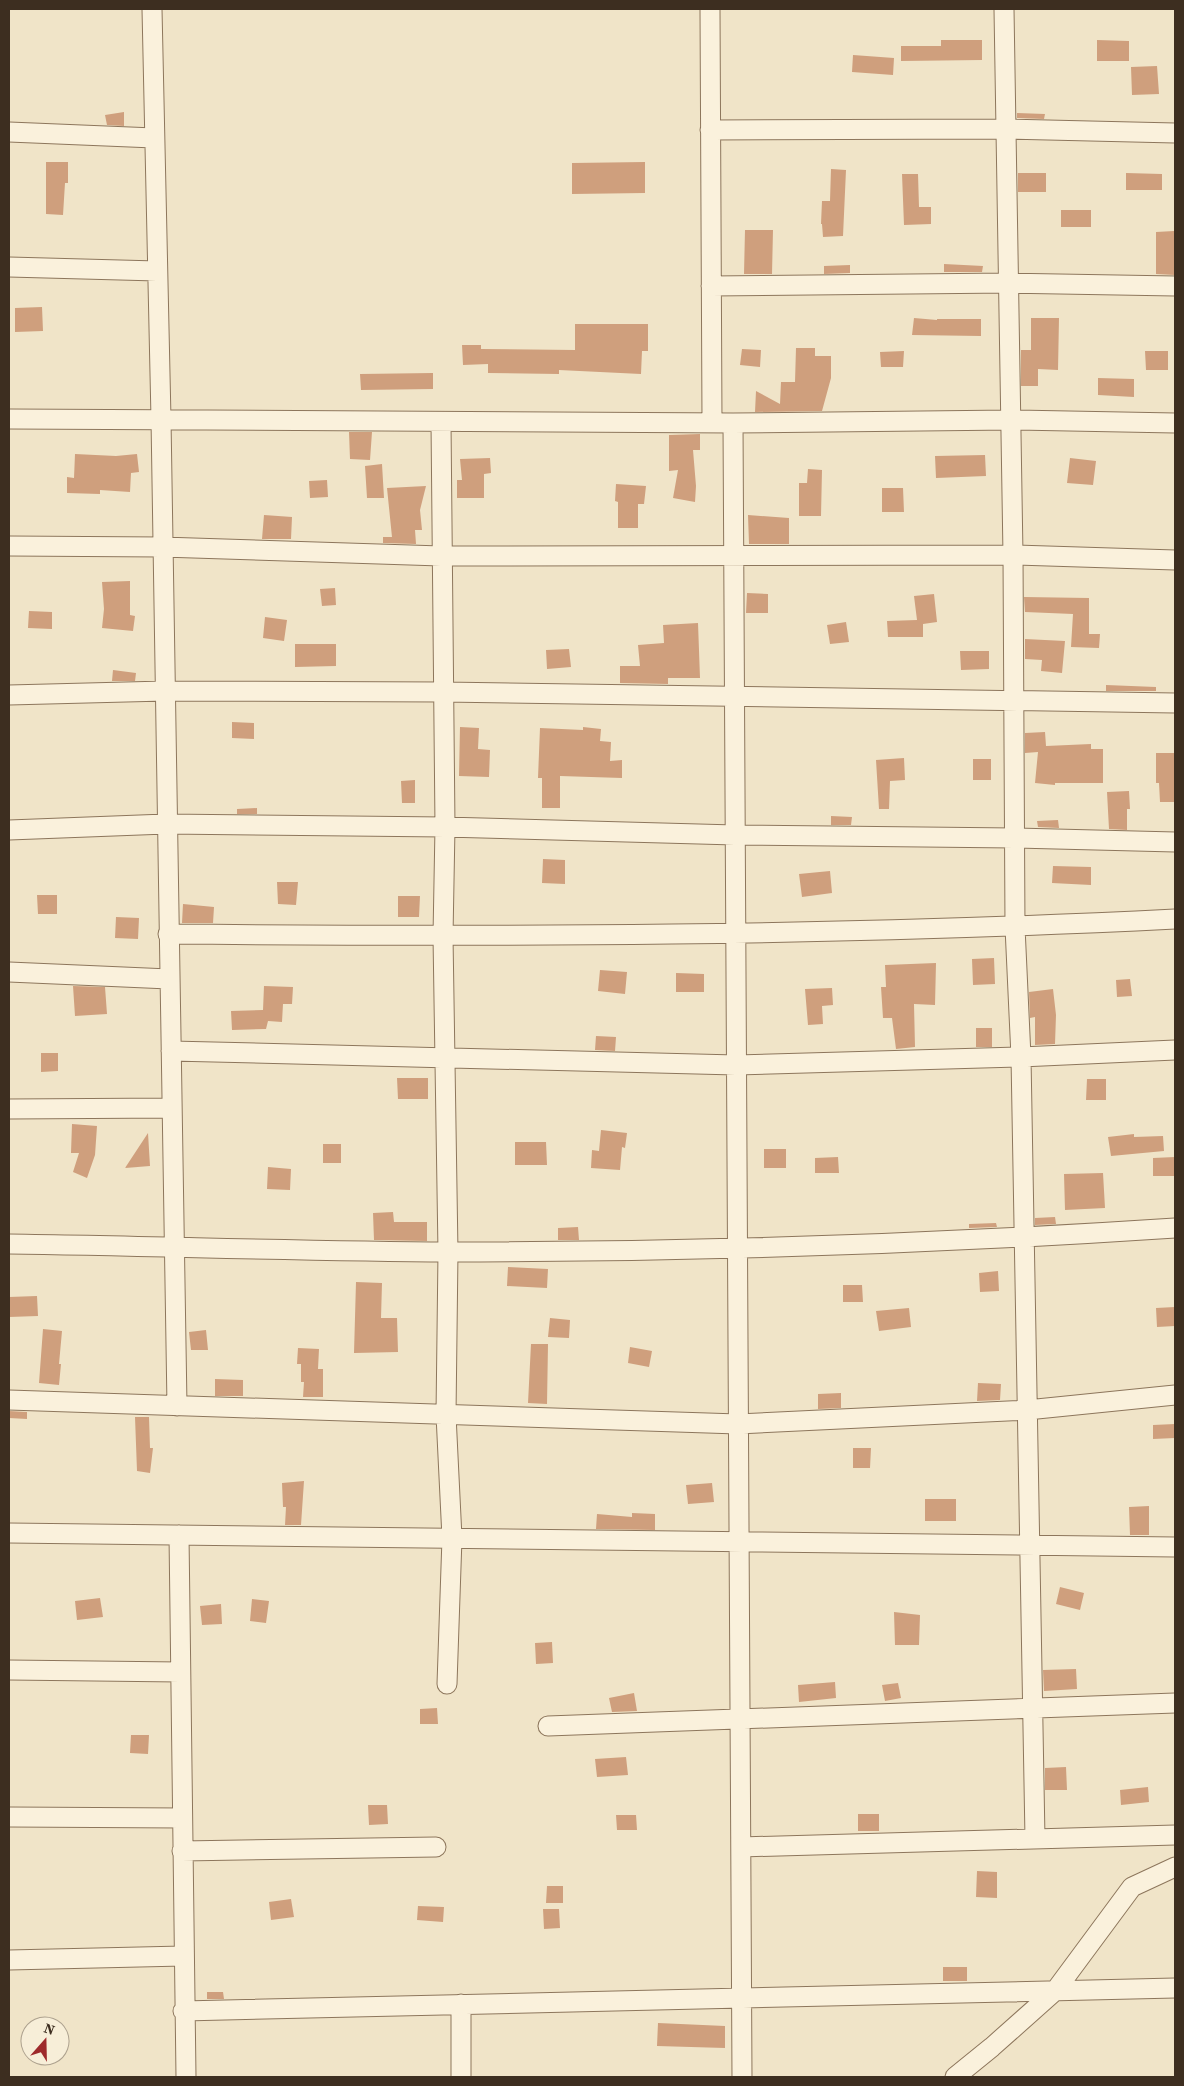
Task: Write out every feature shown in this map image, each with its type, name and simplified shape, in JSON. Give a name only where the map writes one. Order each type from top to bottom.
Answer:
[{"type":"street","points":[[152,9],[156,271],[161,418],[166,824],[177,1406]]},
{"type":"street","points":[[710,9],[712,421]]},
{"type":"street","points":[[1004,9],[1015,699],[1014,927],[1021,1057],[1034,1839]]},
{"type":"street","points":[[710,130],[1006,129],[1175,133]]},
{"type":"street","points":[[9,132],[154,138]]},
{"type":"street","points":[[9,267],[156,271]]},
{"type":"street","points":[[711,286],[1008,283],[1175,286]]},
{"type":"street","points":[[9,419],[161,418],[441,422],[712,421],[733,423],[1011,420],[1175,423]]},
{"type":"street","points":[[441,422],[445,828],[443,936],[448,1252],[446,1415],[452,1538],[447,1684]]},
{"type":"street","points":[[733,423],[742,2077]]},
{"type":"street","points":[[9,546],[162,547],[441,556],[1013,556],[1175,560]]},
{"type":"street","points":[[9,695],[165,691],[444,692],[1015,699],[1175,703]]},
{"type":"street","points":[[9,830],[166,824],[1175,842]]},
{"type":"street","points":[[168,934],[443,936],[737,934],[1014,927],[1175,919]]},
{"type":"street","points":[[9,972],[169,979]]},
{"type":"street","points":[[170,1051],[736,1065],[1021,1057],[1175,1050]]},
{"type":"street","points":[[9,1109],[172,1108]]},
{"type":"street","points":[[9,1244],[448,1252],[738,1248],[1024,1238],[1175,1228]]},
{"type":"street","points":[[9,1400],[738,1424],[1027,1410],[1175,1395]]},
{"type":"street","points":[[9,1533],[1175,1547]]},
{"type":"street","points":[[179,1535],[183,2011],[186,2077]]},
{"type":"street","points":[[9,1670],[180,1672]]},
{"type":"street","points":[[548,1726],[1175,1703]]},
{"type":"street","points":[[9,1817],[182,1818]]},
{"type":"street","points":[[741,1847],[1175,1836]]},
{"type":"street","points":[[182,1851],[436,1847]]},
{"type":"street","points":[[955,2077],[1055,1991],[1132,1887],[1175,1867]]},
{"type":"street","points":[[9,1960],[183,1956]]},
{"type":"street","points":[[183,2011],[1175,1988]]},
{"type":"street","points":[[461,2004],[461,2077]]},
{"type":"building","points":[[941,40],[982,40],[982,60],[901,61],[901,46],[941,46]]},
{"type":"building","points":[[1097,40],[1129,41],[1129,61],[1097,61]]},
{"type":"building","points":[[853,55],[894,58],[893,75],[852,72]]},
{"type":"building","points":[[1157,66],[1159,94],[1132,95],[1131,67]]},
{"type":"building","points":[[124,112],[124,126],[107,125],[105,115]]},
{"type":"building","points":[[1017,113],[1045,114],[1044,119],[1017,118]]},
{"type":"building","points":[[46,162],[68,162],[68,183],[65,183],[63,215],[46,214]]},
{"type":"building","points":[[645,162],[645,193],[572,194],[572,163]]},
{"type":"building","points":[[831,169],[846,170],[843,236],[823,237],[821,224],[822,201],[830,201]]},
{"type":"building","points":[[1018,173],[1046,173],[1046,192],[1018,192]]},
{"type":"building","points":[[1126,173],[1162,174],[1162,190],[1126,190]]},
{"type":"building","points":[[902,174],[918,174],[919,207],[931,207],[931,224],[904,225]]},
{"type":"building","points":[[1061,210],[1091,210],[1091,227],[1061,227]]},
{"type":"building","points":[[745,230],[773,230],[772,274],[744,274]]},
{"type":"building","points":[[1174,231],[1175,275],[1156,274],[1156,232]]},
{"type":"building","points":[[944,264],[983,266],[982,272],[944,272]]},
{"type":"building","points":[[850,265],[850,273],[824,274],[824,266]]},
{"type":"building","points":[[42,307],[43,331],[15,332],[15,308]]},
{"type":"building","points":[[914,318],[937,320],[981,319],[981,336],[912,335]]},
{"type":"building","points":[[1031,318],[1059,318],[1058,370],[1038,369],[1038,386],[1021,386],[1021,350],[1031,350]]},
{"type":"building","points":[[575,324],[648,324],[648,351],[642,351],[641,374],[559,370],[559,374],[488,373],[488,364],[463,365],[462,345],[481,345],[481,349],[575,350]]},
{"type":"building","points":[[796,348],[815,348],[815,356],[831,356],[831,378],[822,411],[755,412],[756,391],[780,404],[781,382],[795,382]]},
{"type":"building","points":[[742,349],[761,350],[760,367],[740,365]]},
{"type":"building","points":[[904,351],[903,367],[881,367],[880,352]]},
{"type":"building","points":[[1145,351],[1168,351],[1168,370],[1146,370]]},
{"type":"building","points":[[433,373],[433,389],[361,390],[360,374]]},
{"type":"building","points":[[1098,378],[1134,379],[1134,397],[1098,395]]},
{"type":"building","points":[[349,432],[372,432],[370,460],[350,459]]},
{"type":"building","points":[[700,434],[700,450],[693,450],[696,486],[695,502],[673,498],[678,470],[669,471],[669,435]]},
{"type":"building","points":[[75,454],[116,456],[137,454],[139,472],[131,473],[130,492],[100,490],[100,494],[67,493],[67,477],[74,478]]},
{"type":"building","points":[[985,455],[986,476],[936,478],[935,456]]},
{"type":"building","points":[[490,458],[491,473],[484,474],[484,498],[457,498],[457,480],[462,480],[460,459]]},
{"type":"building","points":[[1070,458],[1096,461],[1093,485],[1067,483]]},
{"type":"building","points":[[382,464],[384,498],[367,498],[365,466]]},
{"type":"building","points":[[808,469],[822,470],[821,516],[799,516],[799,483],[807,483]]},
{"type":"building","points":[[327,480],[328,497],[310,498],[309,481]]},
{"type":"building","points":[[616,484],[646,486],[644,504],[638,504],[638,528],[618,528],[618,502],[615,501]]},
{"type":"building","points":[[426,486],[420,510],[422,530],[415,530],[416,544],[383,543],[383,537],[392,537],[387,488]]},
{"type":"building","points":[[882,488],[903,488],[904,512],[882,512]]},
{"type":"building","points":[[264,515],[292,517],[291,539],[262,539]]},
{"type":"building","points":[[748,515],[789,518],[789,544],[749,544]]},
{"type":"building","points":[[130,581],[130,615],[135,616],[133,631],[102,628],[104,609],[102,582]]},
{"type":"building","points":[[335,588],[336,605],[322,606],[320,589]]},
{"type":"building","points":[[747,593],[768,594],[768,613],[746,613]]},
{"type":"building","points":[[934,594],[937,622],[923,624],[923,637],[888,637],[887,621],[917,620],[914,596]]},
{"type":"building","points":[[1024,597],[1089,598],[1089,634],[1100,634],[1099,648],[1071,647],[1073,614],[1025,612]]},
{"type":"building","points":[[29,611],[52,612],[52,629],[28,628]]},
{"type":"building","points":[[265,617],[287,620],[284,641],[263,638]]},
{"type":"building","points":[[846,622],[849,642],[830,644],[827,625]]},
{"type":"building","points":[[698,623],[700,678],[668,678],[668,684],[620,683],[620,666],[640,666],[638,645],[664,643],[663,625]]},
{"type":"building","points":[[1025,639],[1065,641],[1062,673],[1041,671],[1042,660],[1025,659]]},
{"type":"building","points":[[295,644],[336,644],[336,666],[295,667]]},
{"type":"building","points":[[569,649],[571,667],[547,669],[546,650]]},
{"type":"building","points":[[960,651],[989,651],[989,669],[961,670]]},
{"type":"building","points":[[113,670],[136,673],[135,681],[112,681]]},
{"type":"building","points":[[1106,685],[1156,687],[1156,691],[1106,691]]},
{"type":"building","points":[[232,722],[254,723],[254,739],[232,738]]},
{"type":"building","points":[[460,727],[479,728],[478,749],[490,750],[489,777],[459,776]]},
{"type":"building","points":[[583,727],[601,729],[600,741],[611,742],[610,761],[622,760],[622,778],[560,776],[560,808],[542,808],[542,778],[538,778],[540,728],[583,730]]},
{"type":"building","points":[[1045,732],[1046,746],[1091,744],[1091,749],[1103,749],[1103,783],[1055,783],[1055,785],[1035,783],[1038,752],[1025,753],[1025,733]]},
{"type":"building","points":[[1156,753],[1175,753],[1175,802],[1160,802],[1159,783],[1156,783]]},
{"type":"building","points":[[904,758],[905,780],[890,781],[889,809],[879,809],[876,760]]},
{"type":"building","points":[[973,759],[991,759],[991,780],[973,780]]},
{"type":"building","points":[[415,780],[415,803],[402,803],[401,781]]},
{"type":"building","points":[[1129,791],[1130,809],[1127,809],[1127,830],[1109,829],[1107,792]]},
{"type":"building","points":[[257,808],[257,814],[237,814],[237,809]]},
{"type":"building","points":[[831,816],[852,817],[851,825],[831,825]]},
{"type":"building","points":[[1058,820],[1059,828],[1038,827],[1037,821]]},
{"type":"building","points":[[543,859],[565,860],[565,884],[542,883]]},
{"type":"building","points":[[1053,866],[1091,867],[1091,885],[1052,883]]},
{"type":"building","points":[[830,871],[832,893],[802,897],[799,874]]},
{"type":"building","points":[[277,882],[298,882],[296,905],[278,904]]},
{"type":"building","points":[[37,895],[57,895],[57,914],[38,914]]},
{"type":"building","points":[[398,896],[420,896],[419,917],[398,917]]},
{"type":"building","points":[[183,904],[214,907],[213,923],[182,923]]},
{"type":"building","points":[[116,917],[139,918],[138,939],[115,938]]},
{"type":"building","points":[[994,958],[995,984],[973,985],[972,959]]},
{"type":"building","points":[[936,963],[935,1005],[914,1004],[915,1047],[896,1049],[892,1018],[883,1018],[881,987],[886,987],[885,965]]},
{"type":"building","points":[[600,970],[627,972],[625,994],[598,991]]},
{"type":"building","points":[[676,973],[704,974],[704,992],[676,992]]},
{"type":"building","points":[[1130,979],[1132,996],[1117,997],[1116,980]]},
{"type":"building","points":[[73,986],[105,987],[107,1014],[75,1016]]},
{"type":"building","points":[[264,986],[293,987],[292,1004],[283,1004],[282,1022],[268,1021],[266,1029],[232,1030],[231,1011],[263,1010]]},
{"type":"building","points":[[832,988],[833,1005],[822,1006],[823,1024],[808,1025],[805,989]]},
{"type":"building","points":[[1053,989],[1056,1015],[1055,1044],[1035,1045],[1035,1017],[1030,1018],[1029,992]]},
{"type":"building","points":[[976,1028],[992,1028],[992,1047],[976,1047]]},
{"type":"building","points":[[596,1036],[616,1037],[615,1051],[595,1050]]},
{"type":"building","points":[[41,1053],[58,1053],[58,1071],[41,1072]]},
{"type":"building","points":[[397,1078],[428,1078],[428,1099],[398,1099]]},
{"type":"building","points":[[1087,1079],[1106,1079],[1106,1100],[1086,1100]]},
{"type":"building","points":[[72,1124],[97,1126],[95,1155],[87,1178],[73,1172],[79,1153],[71,1153]]},
{"type":"building","points":[[601,1130],[627,1133],[625,1148],[622,1147],[620,1170],[591,1168],[592,1150],[599,1151]]},
{"type":"building","points":[[148,1133],[150,1166],[125,1168]]},
{"type":"building","points":[[1134,1134],[1134,1137],[1163,1136],[1164,1151],[1111,1156],[1108,1137]]},
{"type":"building","points":[[515,1142],[546,1142],[547,1165],[515,1165]]},
{"type":"building","points":[[323,1144],[341,1144],[341,1163],[323,1163]]},
{"type":"building","points":[[764,1149],[786,1149],[786,1168],[764,1168]]},
{"type":"building","points":[[838,1157],[839,1173],[815,1173],[815,1158]]},
{"type":"building","points":[[1175,1157],[1175,1176],[1153,1176],[1153,1158]]},
{"type":"building","points":[[268,1167],[291,1169],[290,1190],[267,1189]]},
{"type":"building","points":[[1103,1173],[1105,1208],[1065,1210],[1064,1174]]},
{"type":"building","points":[[393,1212],[394,1222],[427,1222],[427,1241],[374,1240],[373,1213]]},
{"type":"building","points":[[1055,1217],[1056,1224],[1035,1225],[1035,1218]]},
{"type":"building","points":[[996,1223],[997,1227],[969,1228],[969,1224]]},
{"type":"building","points":[[578,1227],[579,1240],[558,1240],[558,1228]]},
{"type":"building","points":[[508,1267],[548,1269],[547,1288],[507,1286]]},
{"type":"building","points":[[998,1271],[999,1291],[980,1292],[979,1273]]},
{"type":"building","points":[[356,1282],[382,1283],[381,1318],[397,1318],[398,1352],[354,1353]]},
{"type":"building","points":[[843,1285],[862,1285],[863,1302],[843,1302]]},
{"type":"building","points":[[37,1296],[38,1316],[9,1317],[9,1297]]},
{"type":"building","points":[[1175,1307],[1175,1326],[1157,1327],[1156,1308]]},
{"type":"building","points":[[909,1308],[911,1327],[879,1331],[876,1311]]},
{"type":"building","points":[[550,1318],[570,1320],[569,1338],[548,1337]]},
{"type":"building","points":[[43,1329],[62,1331],[59,1385],[39,1383]]},
{"type":"building","points":[[206,1330],[208,1350],[191,1350],[189,1332]]},
{"type":"building","points":[[531,1344],[548,1344],[547,1404],[528,1403]]},
{"type":"building","points":[[630,1347],[652,1351],[649,1367],[628,1363]]},
{"type":"building","points":[[298,1348],[319,1349],[318,1369],[323,1369],[323,1397],[303,1397],[304,1382],[301,1382],[301,1364],[297,1364]]},
{"type":"building","points":[[215,1379],[243,1380],[243,1396],[215,1396]]},
{"type":"building","points":[[978,1383],[1001,1384],[1000,1400],[977,1401]]},
{"type":"building","points":[[841,1393],[841,1408],[818,1409],[818,1394]]},
{"type":"building","points":[[9,1411],[27,1412],[27,1419],[9,1418]]},
{"type":"building","points":[[135,1417],[149,1417],[150,1448],[153,1448],[150,1473],[137,1471]]},
{"type":"building","points":[[1175,1424],[1175,1438],[1153,1439],[1153,1425]]},
{"type":"building","points":[[853,1448],[871,1448],[870,1468],[853,1468]]},
{"type":"building","points":[[304,1481],[301,1525],[285,1525],[286,1507],[283,1507],[282,1483]]},
{"type":"building","points":[[712,1483],[714,1502],[688,1504],[686,1485]]},
{"type":"building","points":[[925,1499],[956,1499],[956,1521],[925,1521]]},
{"type":"building","points":[[1149,1506],[1149,1535],[1130,1535],[1129,1507]]},
{"type":"building","points":[[632,1513],[655,1514],[655,1530],[596,1529],[597,1514],[632,1517]]},
{"type":"building","points":[[1060,1587],[1084,1593],[1080,1610],[1056,1604]]},
{"type":"building","points":[[100,1598],[103,1617],[77,1620],[75,1601]]},
{"type":"building","points":[[252,1599],[269,1601],[266,1623],[250,1621]]},
{"type":"building","points":[[221,1604],[222,1624],[202,1625],[200,1606]]},
{"type":"building","points":[[894,1612],[920,1615],[919,1645],[895,1645]]},
{"type":"building","points":[[552,1642],[553,1663],[536,1664],[535,1643]]},
{"type":"building","points":[[1076,1669],[1077,1689],[1044,1691],[1043,1670]]},
{"type":"building","points":[[835,1682],[836,1698],[799,1702],[798,1685]]},
{"type":"building","points":[[898,1683],[901,1698],[885,1701],[882,1685]]},
{"type":"building","points":[[634,1693],[637,1711],[612,1712],[609,1698]]},
{"type":"building","points":[[437,1708],[438,1724],[420,1724],[420,1709]]},
{"type":"building","points":[[131,1735],[149,1735],[148,1754],[130,1753]]},
{"type":"building","points":[[626,1757],[628,1775],[597,1777],[595,1759]]},
{"type":"building","points":[[1066,1767],[1067,1790],[1045,1790],[1045,1768]]},
{"type":"building","points":[[1148,1787],[1149,1802],[1121,1805],[1120,1790]]},
{"type":"building","points":[[368,1805],[387,1805],[388,1824],[369,1825]]},
{"type":"building","points":[[858,1814],[879,1814],[879,1831],[858,1831]]},
{"type":"building","points":[[616,1815],[636,1815],[637,1830],[617,1830]]},
{"type":"building","points":[[977,1871],[997,1872],[997,1898],[976,1897]]},
{"type":"building","points":[[547,1886],[563,1886],[563,1903],[546,1903]]},
{"type":"building","points":[[291,1899],[294,1917],[271,1920],[269,1902]]},
{"type":"building","points":[[418,1906],[444,1907],[443,1922],[417,1920]]},
{"type":"building","points":[[543,1909],[559,1909],[560,1928],[544,1929]]},
{"type":"building","points":[[943,1967],[967,1967],[967,1981],[943,1981]]},
{"type":"building","points":[[207,1992],[223,1992],[224,1999],[207,1999]]},
{"type":"building","points":[[658,2023],[725,2026],[725,2048],[657,2046]]}]
